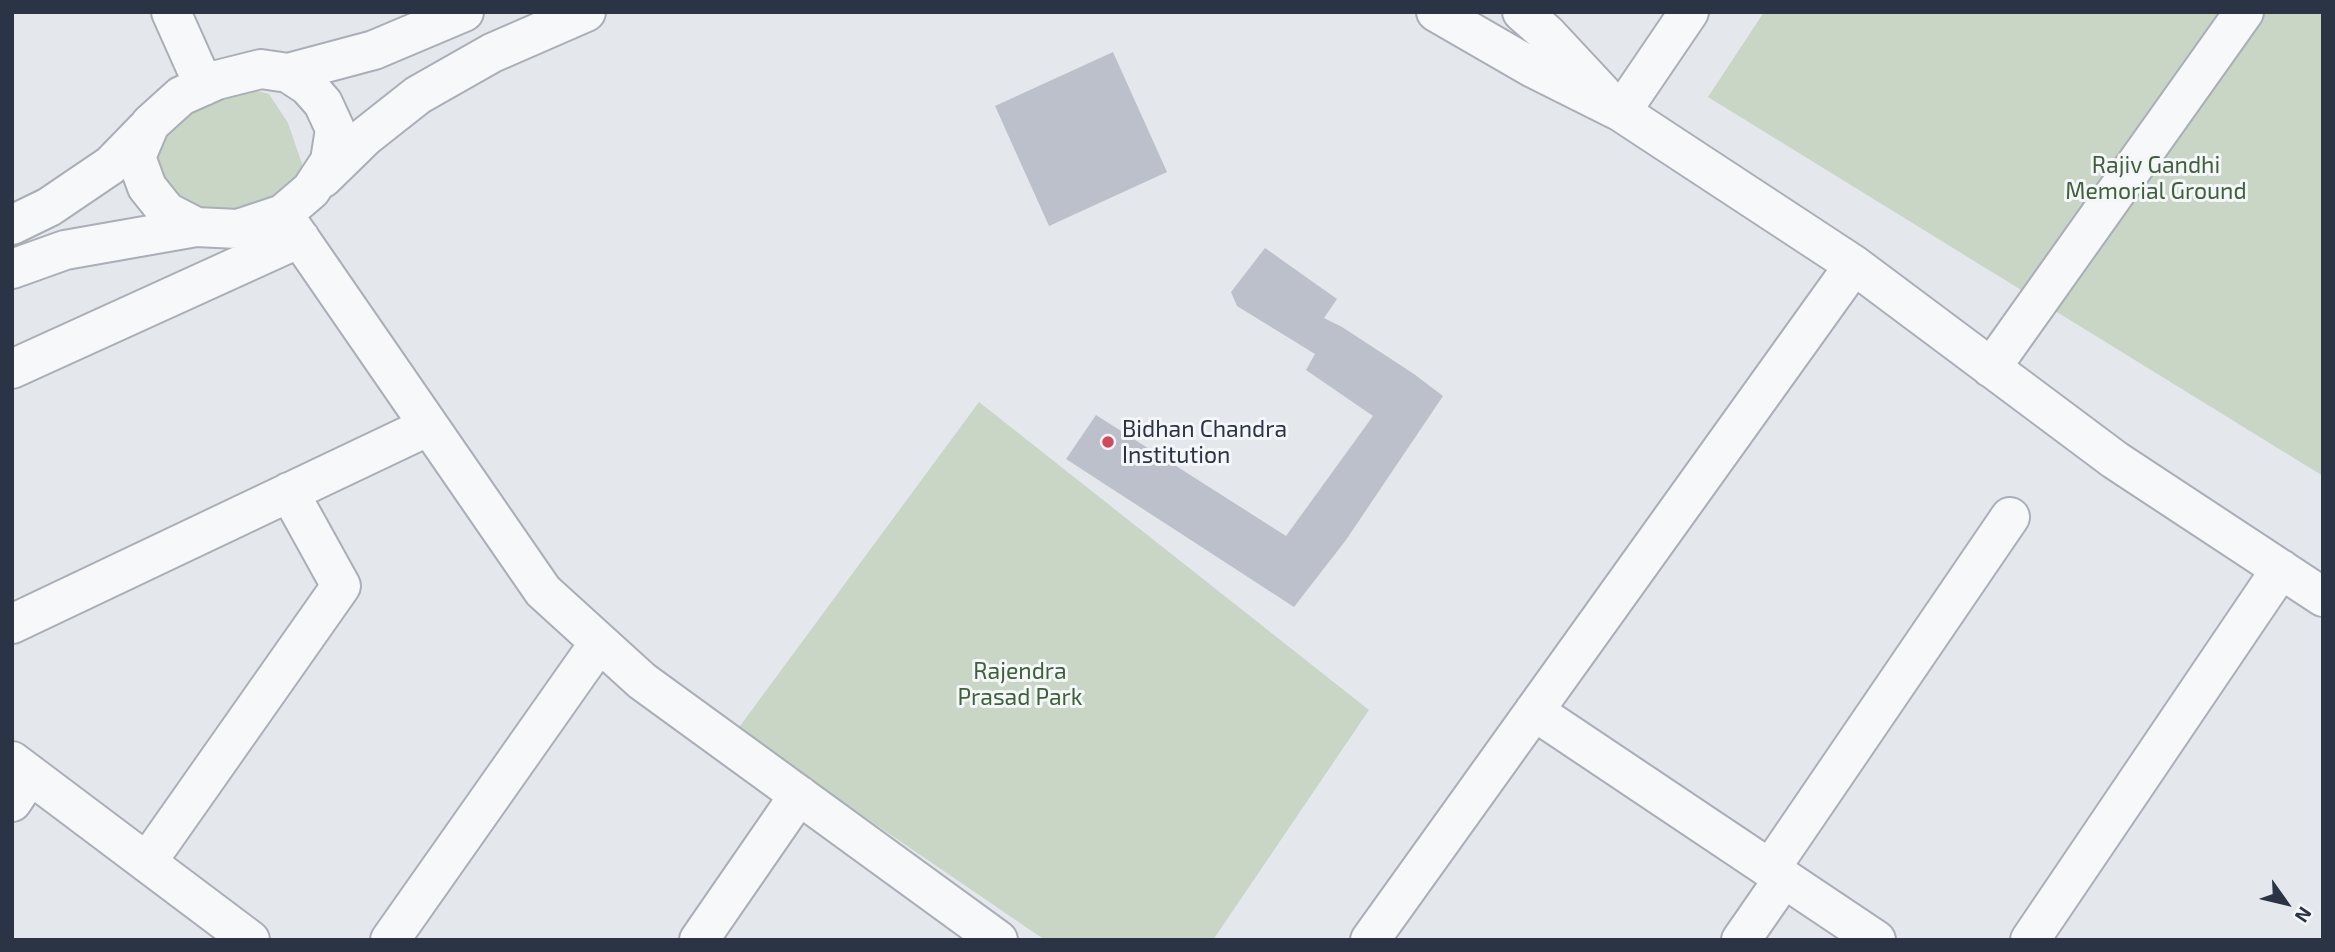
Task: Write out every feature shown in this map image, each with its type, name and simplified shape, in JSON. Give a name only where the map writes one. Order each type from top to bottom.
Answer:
[{"type":"street","points":[[171,12],[204,86]]},
{"type":"street","points":[[12,225],[49,206],[111,165],[181,96],[217,80],[261,69],[288,73],[374,50],[464,12]]},
{"type":"street","points":[[12,369],[298,214],[366,136],[418,96],[492,53],[586,12]]},
{"type":"street","points":[[1436,12],[1533,68],[1621,112],[1854,265],[2115,460],[2323,597]]},
{"type":"street","points":[[1522,12],[1547,34],[1621,112]]},
{"type":"street","points":[[1621,112],[1689,12]]},
{"type":"street","points":[[1991,368],[2244,12]]},
{"type":"street","points":[[12,269],[65,250],[197,227],[238,229],[298,214],[330,161],[335,129],[324,103],[307,86],[288,73]]},
{"type":"street","points":[[150,124],[136,157],[147,187],[167,212],[197,227]]},
{"type":"street","points":[[298,214],[429,426],[543,591],[642,681],[992,938]]},
{"type":"street","points":[[1370,940],[1854,265]]},
{"type":"street","points":[[12,624],[429,426]]},
{"type":"street","points":[[147,862],[341,586],[289,492]]},
{"type":"street","points":[[1741,940],[1777,874],[2010,517]]},
{"type":"street","points":[[2030,940],[2281,569]]},
{"type":"street","points":[[406,934],[599,643]]},
{"type":"street","points":[[1534,711],[1876,940]]},
{"type":"street","points":[[18,779],[147,862],[250,940]]},
{"type":"street","points":[[699,940],[799,796]]},
{"type":"green space","name":"Rajiv Gandhi Memorial Ground","points":[[1764,12],[2323,12],[2323,476],[1708,97]]},
{"type":"green space","points":[[217,80],[269,94],[288,123],[311,190],[196,227],[136,157]]},
{"type":"green space","name":"Rajendra Prasad Park","points":[[979,402],[1369,710],[1213,940],[1045,940],[737,730]]},
{"type":"building","points":[[1113,52],[1167,172],[1049,226],[995,106]]},
{"type":"building","name":"Bidhan Chandra Institution","points":[[1265,248],[1337,299],[1324,318],[1414,374],[1443,396],[1346,540],[1294,607],[1066,459],[1096,415],[1286,536],[1373,416],[1306,370],[1315,354],[1237,306],[1231,292]]},
{"type":"place","name":"Bidhan Chandra Institution","points":[[1108,442]]}]
